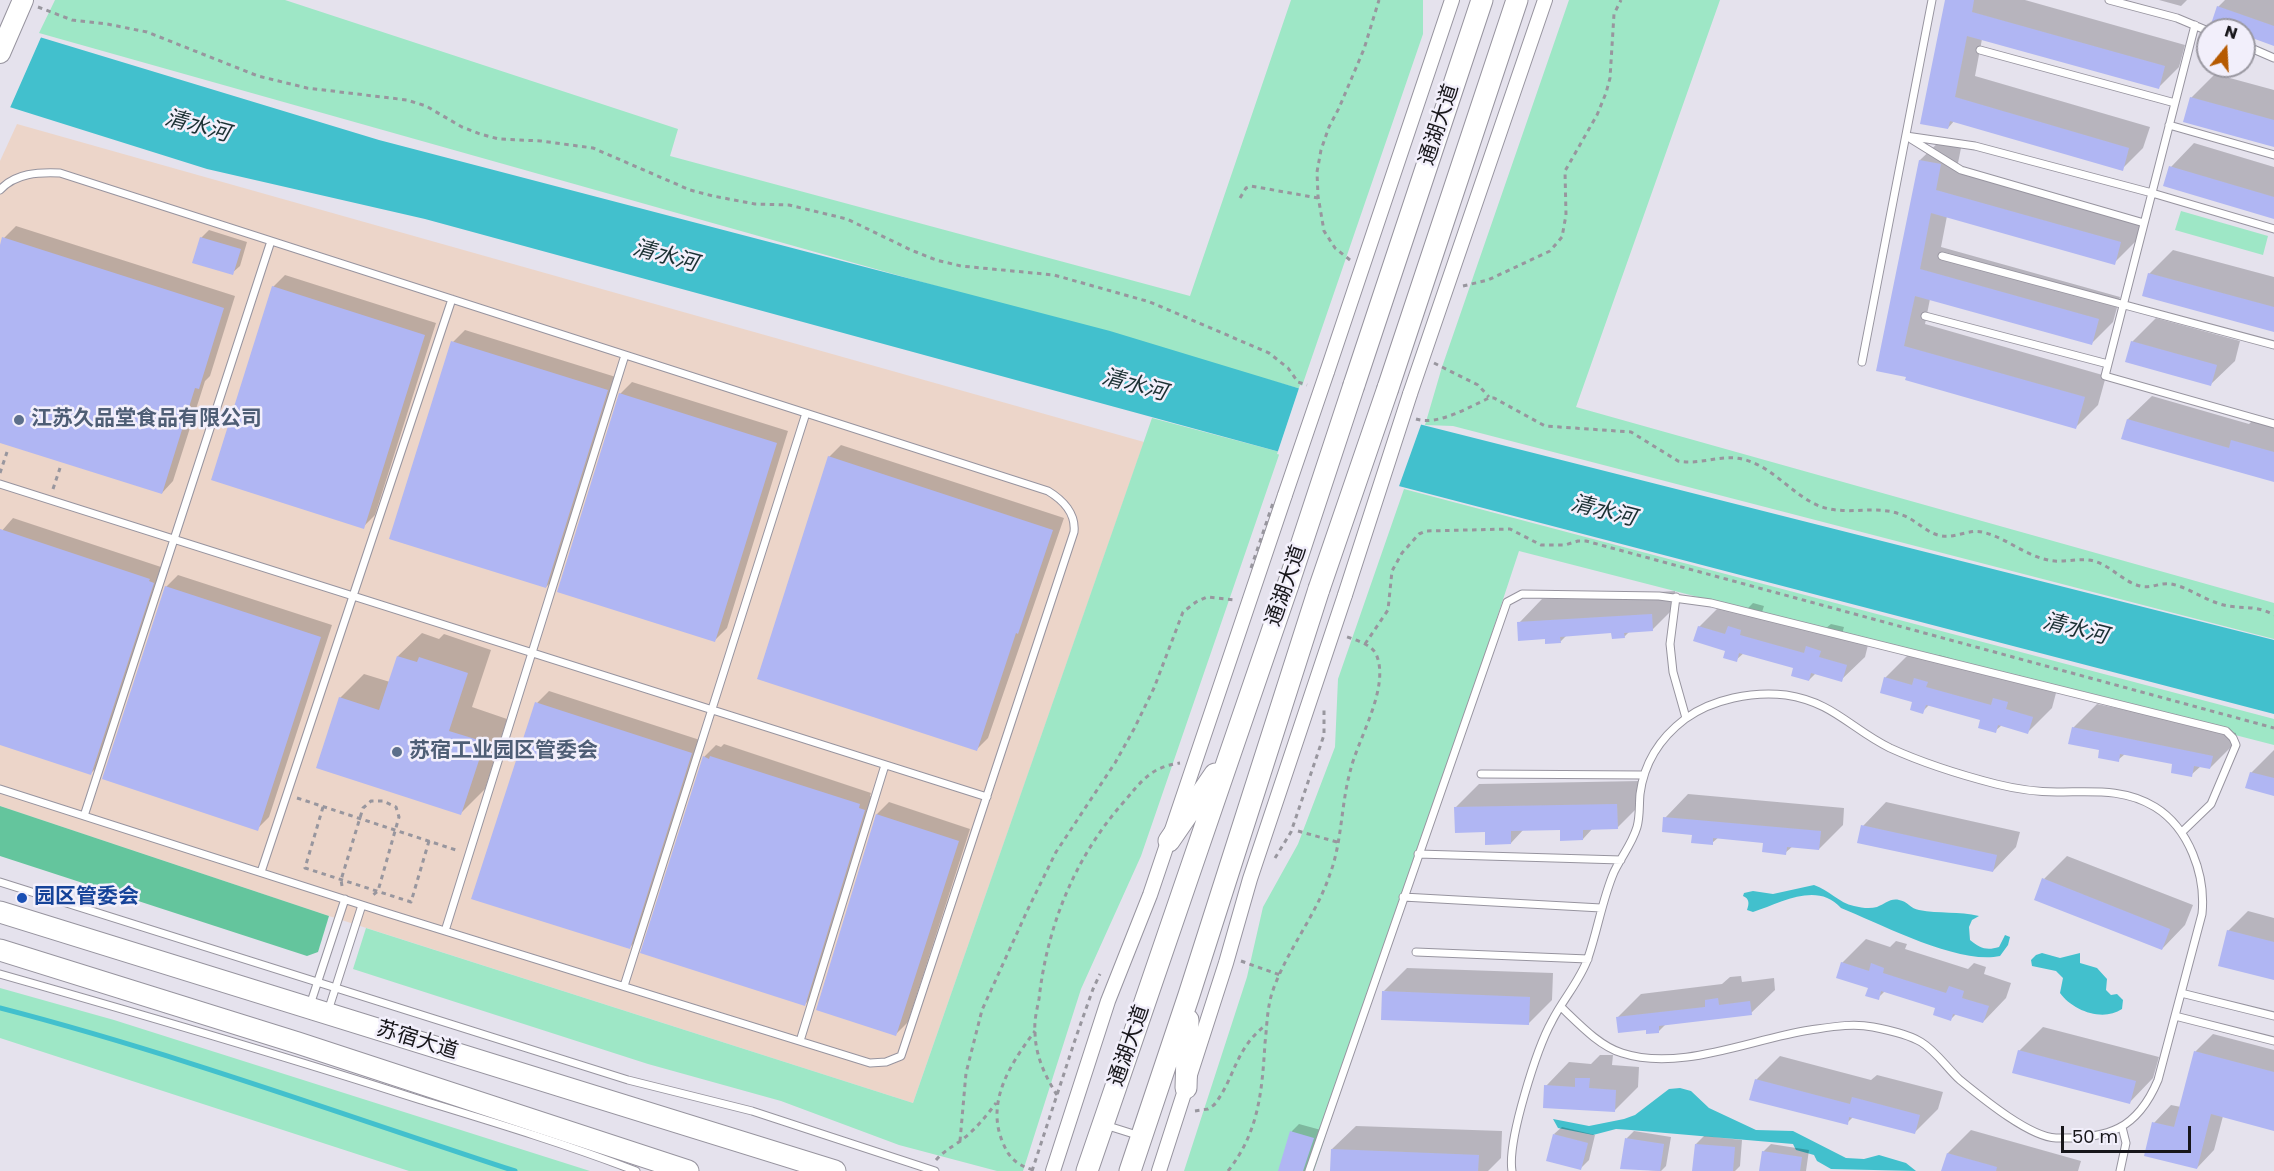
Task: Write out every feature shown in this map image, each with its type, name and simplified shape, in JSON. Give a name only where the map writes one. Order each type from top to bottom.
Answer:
[{"type":"main road","name":"通湖大道","points":[[1087,1171],[1288,585],[1482,0]]},
{"type":"main road","name":"通湖大道","points":[[1130,1171],[1319,589],[1518,0]]},
{"type":"main road","points":[[1169,841],[1230,752]]},
{"type":"main road","name":"苏宿大道","points":[[0,912],[835,1171]]},
{"type":"main road","name":"苏宿大道","points":[[0,950],[298,1043],[688,1171]]},
{"type":"main road","points":[[1186,1088],[1189,995]]},
{"type":"street","points":[[0,53],[21,0]]},
{"type":"street","points":[[1053,1171],[1108,1001],[1169,841],[1452,0]]},
{"type":"street","points":[[1159,1171],[1226,963],[1250,879],[1410,394],[1545,0]]},
{"type":"lane","points":[[1862,362],[1932,0]]},
{"type":"lane","points":[[2109,0],[2195,25],[2105,376],[2274,424]]},
{"type":"lane","points":[[1980,50],[2175,103]]},
{"type":"lane","points":[[2256,50],[2274,58]]},
{"type":"lane","points":[[2169,125],[2274,155]]},
{"type":"lane","points":[[1906,136],[1975,146],[2152,193],[2274,229]]},
{"type":"lane","points":[[1906,136],[1961,170],[2144,223]]},
{"type":"lane","points":[[0,190],[8,181],[41,172],[60,173],[1048,491],[1060,498],[1075,522],[1074,532],[901,1056],[886,1062],[870,1063],[362,905],[0,789]]},
{"type":"lane","points":[[84,816],[271,241]]},
{"type":"lane","points":[[1942,256],[2274,345]]},
{"type":"lane","points":[[261,872],[452,299]]},
{"type":"lane","points":[[1925,316],[2108,364]]},
{"type":"lane","points":[[445,931],[625,355]]},
{"type":"lane","points":[[624,986],[807,413]]},
{"type":"lane","points":[[0,484],[987,797]]},
{"type":"lane","points":[[1309,1171],[1507,602],[1522,594],[1676,597],[1711,603],[2226,731],[2236,745],[2221,782],[2211,804],[2182,832]]},
{"type":"lane","points":[[1676,597],[1670,644],[1673,672],[1686,718]]},
{"type":"lane","points":[[1512,1171],[1510,1162],[1518,1122],[1540,1043],[1560,1007],[1574,987],[1588,959],[1601,908],[1615,870],[1629,849],[1638,825],[1643,775],[1654,751],[1668,733],[1700,710],[1742,696],[1786,695],[1804,699],[1836,712],[1869,736],[1891,748],[1988,782],[2031,791],[2120,792],[2138,797],[2168,816],[2182,832],[2199,872],[2204,899],[2202,914],[2158,1080],[2139,1115],[2122,1127],[2101,1134],[2081,1138],[2053,1138],[2028,1130],[1961,1080],[1921,1042],[1871,1026],[1803,1031],[1692,1056],[1652,1060],[1620,1053],[1560,1007]]},
{"type":"lane","points":[[800,1041],[885,765]]},
{"type":"lane","points":[[1481,774],[1643,775]]},
{"type":"lane","points":[[1418,854],[1621,860]]},
{"type":"lane","points":[[0,882],[628,1080],[752,1111],[933,1170]]},
{"type":"lane","points":[[1403,897],[1601,908]]},
{"type":"lane","points":[[318,1011],[318,982],[345,899]]},
{"type":"lane","points":[[318,1011],[336,988],[362,905]]},
{"type":"lane","points":[[1416,952],[1588,959]]},
{"type":"lane","points":[[0,974],[328,1070],[589,1153],[636,1171]]},
{"type":"lane","points":[[2181,993],[2274,1016]]},
{"type":"lane","points":[[2175,1016],[2274,1041]]},
{"type":"lane","points":[[1103,1124],[1142,1137]]},
{"type":"lane","points":[[2120,1171],[2126,1143],[2122,1127]]},
{"type":"path","points":[[21,0],[72,20],[147,32],[258,76],[307,88],[407,100],[426,105],[462,127],[480,134],[593,148],[690,190],[755,204],[789,205],[847,219],[936,260],[961,266],[1054,275],[1150,302],[1269,353],[1288,368],[1298,382],[1310,386]]},
{"type":"path","points":[[1354,263],[1335,248],[1324,231],[1317,172],[1321,150],[1329,127],[1364,49],[1379,0]]},
{"type":"path","points":[[1458,287],[1488,280],[1507,272],[1550,251],[1562,237],[1566,215],[1565,171],[1597,115],[1606,93],[1610,78],[1614,14],[1621,0]]},
{"type":"path","points":[[1240,198],[1246,188],[1251,186],[1319,199]]},
{"type":"path","points":[[1433,363],[1478,385],[1489,398]]},
{"type":"path","points":[[1412,418],[1423,422],[1494,398],[1545,426],[1631,432],[1678,461],[1686,463],[1737,458],[1747,461],[1775,475],[1811,502],[1835,511],[1887,510],[1902,514],[1928,531],[1952,537],[1979,531],[2046,560],[2056,562],[2089,560],[2107,566],[2118,575],[2142,587],[2169,584],[2217,603],[2234,607],[2257,608],[2274,615]]},
{"type":"path","points":[[0,474],[7,452]]},
{"type":"path","points":[[50,500],[60,468]]},
{"type":"path","points":[[960,1142],[966,1073],[982,1010],[1056,852],[1134,729],[1154,688],[1183,612],[1207,597],[1240,601]]},
{"type":"path","points":[[1227,1171],[1241,1151],[1256,1116],[1261,1097],[1272,994],[1330,875],[1350,770],[1373,712],[1379,666],[1375,652],[1365,644],[1342,634]]},
{"type":"path","points":[[1057,1095],[1041,1066],[1035,1031],[1042,968],[1059,910],[1086,852],[1112,815],[1149,773],[1166,765],[1186,762]]},
{"type":"path","points":[[287,795],[469,854]]},
{"type":"path","points":[[345,899],[341,880],[359,818],[363,808],[371,801],[383,801],[396,807],[399,817],[397,830],[378,891],[362,905]]},
{"type":"path","points":[[323,807],[304,868],[341,880],[411,902],[429,841]]},
{"type":"path","points":[[1298,831],[1337,842]]},
{"type":"path","points":[[1237,960],[1280,975]]},
{"type":"path","points":[[1187,1111],[1208,1109],[1214,1105],[1239,1054],[1254,1033],[1267,1024]]},
{"type":"path","points":[[933,1170],[944,1151],[960,1142],[983,1120],[997,1102],[1009,1070],[1035,1031]]},
{"type":"path","points":[[997,1102],[997,1124],[1007,1153],[1017,1163],[1033,1170]]},
{"type":"shaded area","points":[[17,124],[1144,442],[913,1103],[329,916],[0,806],[0,161]]},
{"type":"green space","points":[[55,0],[285,0],[678,129],[670,156],[1190,296],[1291,0],[1423,0],[1423,34],[1301,389],[39,33]]},
{"type":"green space","points":[[1569,0],[1720,0],[1576,407],[2274,603],[2274,639],[1453,426],[1425,425],[1442,367]]},
{"type":"green space","points":[[2181,211],[2268,236],[2263,255],[2175,230]]},
{"type":"green space","points":[[1152,418],[1280,452],[1141,856],[1081,989],[1023,1171],[997,1171],[899,1145],[781,1101],[648,1064],[353,969],[366,928],[913,1103]]},
{"type":"green space","points":[[1404,489],[2274,719],[2274,745],[1519,551],[1314,1171],[1184,1171],[1247,977],[1263,907],[1298,844],[1335,747],[1338,679]]},
{"type":"green space","points":[[0,806],[329,916],[318,952],[307,956],[0,856]]},
{"type":"green space","points":[[0,988],[114,1020],[590,1171],[409,1171],[0,1038]]},
{"type":"water","name":"清水河","points":[[0,25],[379,140],[1110,331],[1403,420],[2274,640],[2274,714],[1368,478],[425,219],[207,169],[0,104]]},
{"type":"water","points":[[1814,885],[1844,902],[1860,907],[1874,908],[1896,900],[1919,910],[1979,916],[1972,920],[1969,927],[1970,940],[1983,948],[1990,949],[1999,947],[2005,935],[2010,937],[2008,945],[2000,956],[1963,955],[1898,933],[1841,908],[1821,896],[1798,897],[1753,912],[1747,910],[1748,902],[1743,896],[1744,893],[1753,891],[1773,894]]},
{"type":"water","points":[[2042,953],[2060,958],[2080,953],[2080,963],[2097,968],[2107,979],[2106,990],[2111,995],[2117,994],[2123,1000],[2122,1009],[2106,1015],[2089,1013],[2072,1005],[2060,993],[2063,978],[2056,971],[2032,966],[2031,960]]},
{"type":"water","points":[[1680,1088],[1691,1091],[1709,1108],[1756,1130],[1793,1131],[1846,1158],[1864,1159],[1879,1155],[1906,1163],[1916,1171],[1831,1169],[1817,1161],[1814,1155],[1796,1150],[1793,1144],[1616,1129],[1593,1135],[1558,1128],[1553,1119],[1589,1126],[1624,1119],[1635,1115],[1669,1089]]},
{"type":"pier","points":[[0,22],[42,35],[9,110],[0,107]]},
{"type":"pier","points":[[1300,385],[1422,422],[1398,489],[1277,454]]},
{"type":"building","points":[[1945,0],[1974,0],[1972,12],[2165,66],[2159,89],[1967,36],[1955,97],[2129,148],[2123,171],[1950,121],[1948,129],[1920,124]]},
{"type":"building","points":[[2217,6],[2251,18],[2213,18]]},
{"type":"building","points":[[2256,20],[2274,26],[2274,46],[2256,39]]},
{"type":"building","points":[[2190,97],[2274,120],[2274,147],[2183,122]]},
{"type":"building","points":[[1919,160],[1941,164],[1936,190],[2121,242],[2115,265],[1931,213],[1920,269],[2099,319],[2092,345],[1915,296],[1904,346],[2085,397],[2076,429],[1905,380],[1906,377],[1876,371]]},
{"type":"building","points":[[2169,166],[2274,197],[2274,219],[2163,186]]},
{"type":"building","points":[[2,237],[224,308],[199,389],[195,388],[162,494],[0,443],[0,245]]},
{"type":"building","points":[[200,237],[241,249],[233,275],[192,263]]},
{"type":"building","points":[[2148,273],[2274,307],[2274,332],[2142,296]]},
{"type":"building","points":[[272,286],[425,335],[364,529],[211,480]]},
{"type":"building","points":[[451,341],[608,390],[546,588],[389,539]]},
{"type":"building","points":[[2131,341],[2217,365],[2211,386],[2125,362]]},
{"type":"building","points":[[619,393],[777,443],[715,642],[557,592]]},
{"type":"building","points":[[2127,419],[2229,448],[2231,440],[2274,452],[2274,482],[2121,439]]},
{"type":"building","points":[[828,456],[1053,530],[977,751],[757,679]]},
{"type":"building","points":[[0,529],[150,579],[149,581],[154,583],[91,775],[0,745]]},
{"type":"building","points":[[165,586],[321,637],[258,831],[102,779]]},
{"type":"building","points":[[1652,614],[1653,631],[1624,633],[1625,638],[1612,639],[1611,633],[1560,637],[1561,643],[1545,644],[1545,639],[1518,641],[1517,622]]},
{"type":"building","points":[[1698,626],[1725,634],[1728,626],[1741,630],[1740,635],[1804,653],[1806,646],[1821,651],[1819,657],[1847,665],[1842,682],[1811,673],[1809,681],[1791,676],[1793,668],[1739,653],[1737,662],[1723,658],[1725,651],[1693,641]]},
{"type":"building","points":[[397,656],[417,662],[419,657],[468,673],[449,731],[485,742],[461,815],[316,768],[339,697],[379,710]]},
{"type":"building","points":[[1884,677],[1912,685],[1914,678],[1928,682],[1926,687],[1991,705],[1993,698],[2008,702],[2006,709],[2033,717],[2028,734],[1998,725],[1996,733],[1978,728],[1980,720],[1926,705],[1923,714],[1910,710],[1912,702],[1880,693]]},
{"type":"building","points":[[535,702],[692,753],[630,949],[471,899]]},
{"type":"building","points":[[2072,727],[2213,756],[2210,769],[2194,766],[2192,777],[2171,773],[2172,764],[2120,754],[2119,762],[2098,758],[2099,750],[2068,744]]},
{"type":"building","points":[[703,756],[709,759],[710,756],[860,804],[859,808],[865,810],[805,1006],[640,953]]},
{"type":"building","points":[[2250,772],[2274,778],[2274,796],[2245,788]]},
{"type":"building","points":[[1617,804],[1618,829],[1583,830],[1583,840],[1560,841],[1560,830],[1511,831],[1511,844],[1485,845],[1485,832],[1455,833],[1454,807]]},
{"type":"building","points":[[876,814],[959,841],[896,1036],[816,1010]]},
{"type":"building","points":[[1663,817],[1821,831],[1819,850],[1787,847],[1786,855],[1762,852],[1763,843],[1713,838],[1713,845],[1691,843],[1692,835],[1662,832]]},
{"type":"building","points":[[1861,825],[1997,855],[1993,872],[1857,843]]},
{"type":"building","points":[[2042,878],[2170,929],[2162,950],[2034,900]]},
{"type":"building","points":[[2227,930],[2274,942],[2274,980],[2218,966]]},
{"type":"building","points":[[1841,962],[1869,971],[1871,963],[1884,968],[1883,973],[1946,993],[1949,986],[1964,991],[1962,998],[1989,1006],[1983,1023],[1953,1014],[1951,1021],[1933,1015],[1935,1008],[1881,991],[1879,1000],[1865,996],[1868,988],[1836,978]]},
{"type":"building","points":[[1382,991],[1530,997],[1529,1025],[1381,1020]]},
{"type":"building","points":[[1718,998],[1719,1005],[1750,1001],[1752,1015],[1659,1026],[1659,1033],[1646,1034],[1646,1030],[1618,1033],[1616,1017],[1705,1007],[1705,1000]]},
{"type":"building","points":[[2018,1050],[2136,1081],[2130,1104],[2012,1073]]},
{"type":"building","points":[[2194,1051],[2274,1072],[2274,1131],[2211,1114],[2197,1169],[2144,1156],[2152,1122],[2174,1127]]},
{"type":"building","points":[[1575,1078],[1590,1078],[1589,1088],[1616,1090],[1615,1112],[1543,1108],[1544,1085],[1575,1087]]},
{"type":"building","points":[[1755,1079],[1850,1104],[1852,1097],[1920,1115],[1915,1134],[1849,1117],[1848,1125],[1749,1100]]},
{"type":"building","points":[[1290,1131],[1314,1138],[1303,1171],[1278,1171]]},
{"type":"building","points":[[1553,1134],[1588,1143],[1581,1170],[1546,1161]]},
{"type":"building","points":[[1625,1138],[1664,1144],[1660,1171],[1620,1169]]},
{"type":"building","points":[[1695,1144],[1735,1147],[1733,1171],[1692,1171]]},
{"type":"building","points":[[1331,1149],[1479,1155],[1478,1171],[1330,1171]]},
{"type":"building","points":[[1762,1151],[1802,1157],[1800,1171],[1759,1171]]},
{"type":"building","points":[[1947,1153],[1997,1167],[1996,1171],[1941,1171]]},
{"type":"waterway","points":[[0,1008],[259,1085],[515,1171]]},
{"type":"place","name":"江苏久品堂食品有限公司","points":[[19,420]]},
{"type":"place","name":"苏宿工业园区管委会","points":[[397,752]]},
{"type":"place","name":"园区管委会","points":[[22,898]]}]
